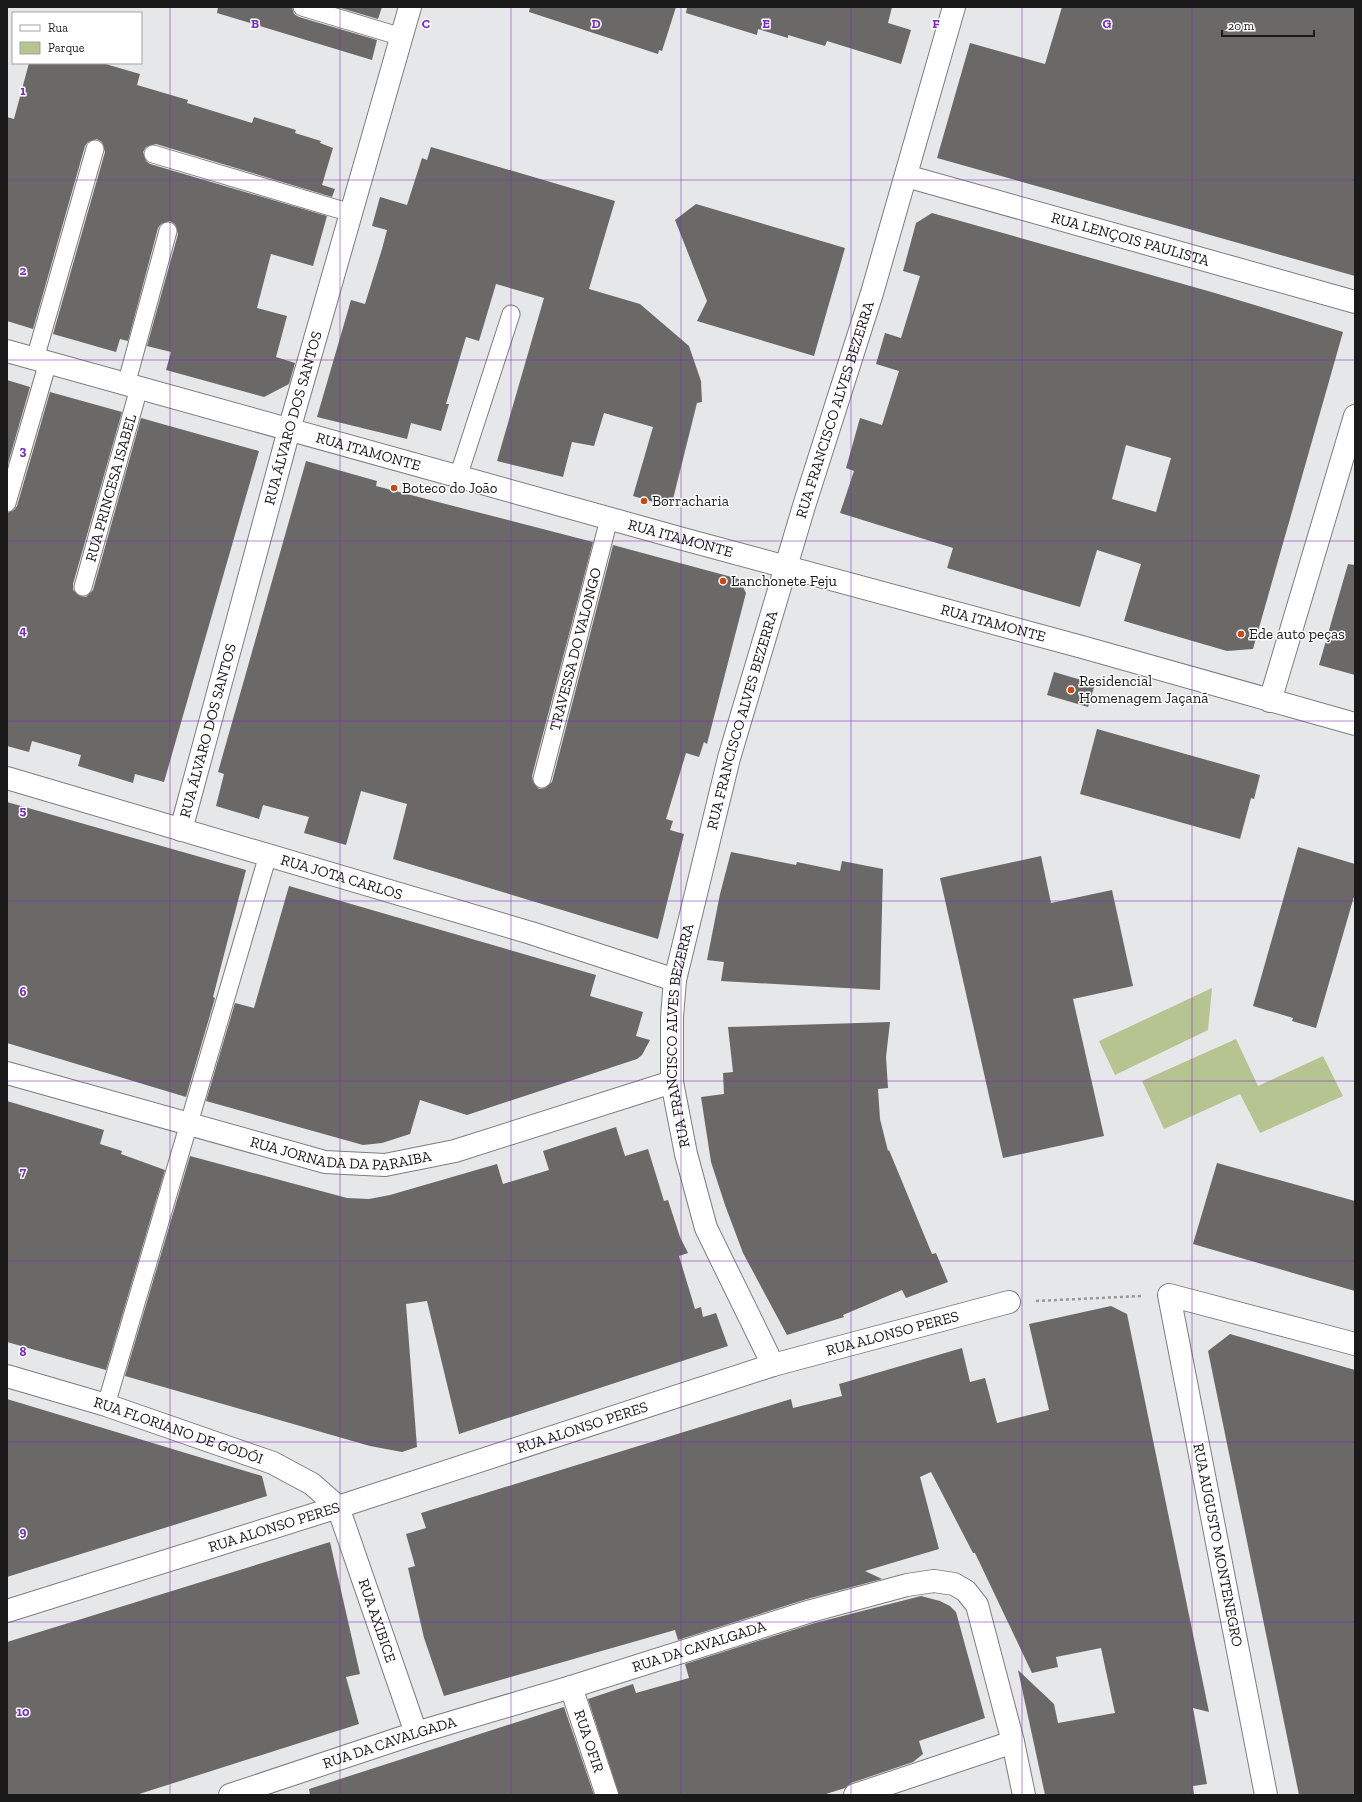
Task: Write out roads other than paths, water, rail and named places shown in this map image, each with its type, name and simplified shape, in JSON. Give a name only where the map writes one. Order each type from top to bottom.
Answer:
[{"type":"street","name":"RUA ÁLVARO DOS SANTOS","points":[[182,830],[289,430],[410,7]]},
{"type":"street","name":"RUA FRANCISCO ALVES BEZERRA","points":[[773,1365],[706,1228],[686,1154],[672,1082],[672,1017],[675,980],[729,758],[785,568],[872,293],[954,7]]},
{"type":"street","name":"RUA LENÇOIS PAULISTA","points":[[906,176],[1355,302]]},
{"type":"street","name":"RUA ITAMONTE","points":[[7,351],[785,568],[1082,646],[1270,701],[1355,724]]},
{"type":"street","points":[[1270,701],[1355,416]]},
{"type":"street","name":"RUA JOTA CARLOS","points":[[7,778],[531,933],[675,980]]},
{"type":"street","name":"RUA JORNADA DA PARAIBA","points":[[7,1073],[325,1162],[385,1165],[455,1151],[672,1082]]},
{"type":"street","name":"RUA AUGUSTO MONTENEGRO","points":[[1266,1795],[1169,1295],[1355,1344]]},
{"type":"street","name":"RUA ALONSO PERES","points":[[7,1611],[338,1507],[773,1365],[1009,1302]]},
{"type":"street","name":"RUA FLORIANO DE GODÓI","points":[[7,1376],[106,1405],[273,1463],[312,1484],[338,1507]]},
{"type":"street","name":"RUA AXIBICE","points":[[338,1507],[416,1733]]},
{"type":"street","name":"RUA DA CAVALGADA","points":[[230,1795],[416,1733],[811,1611],[907,1585],[934,1581],[954,1584],[960,1587],[966,1591],[976,1605],[1013,1742],[1024,1795]]},
{"type":"street","name":"RUA OFIR","points":[[571,1686],[607,1795]]},
{"type":"street","points":[[855,1795],[1013,1742]]},
{"type":"lane","points":[[302,7],[402,37]]},
{"type":"lane","points":[[7,503],[41,360],[95,149]]},
{"type":"lane","points":[[153,154],[351,213]]},
{"type":"lane","name":"RUA PRINCESA ISABEL","points":[[83,588],[133,386],[168,231]]},
{"type":"lane","points":[[458,477],[511,314]]},
{"type":"lane","name":"TRAVESSA DO VALONGO","points":[[542,779],[609,519]]},
{"type":"lane","points":[[106,1405],[190,1125],[268,855]]},
{"type":"place","name":"Boteco do João","points":[[394,488]]},
{"type":"place","name":"Borracharia","points":[[644,501]]},
{"type":"place","name":"Lanchonete Feju","points":[[723,581]]},
{"type":"place","name":"Ede auto peças","points":[[1241,634]]},
{"type":"place","name":"Residencial Homenagem Jaçanã","points":[[1071,690]]}]
